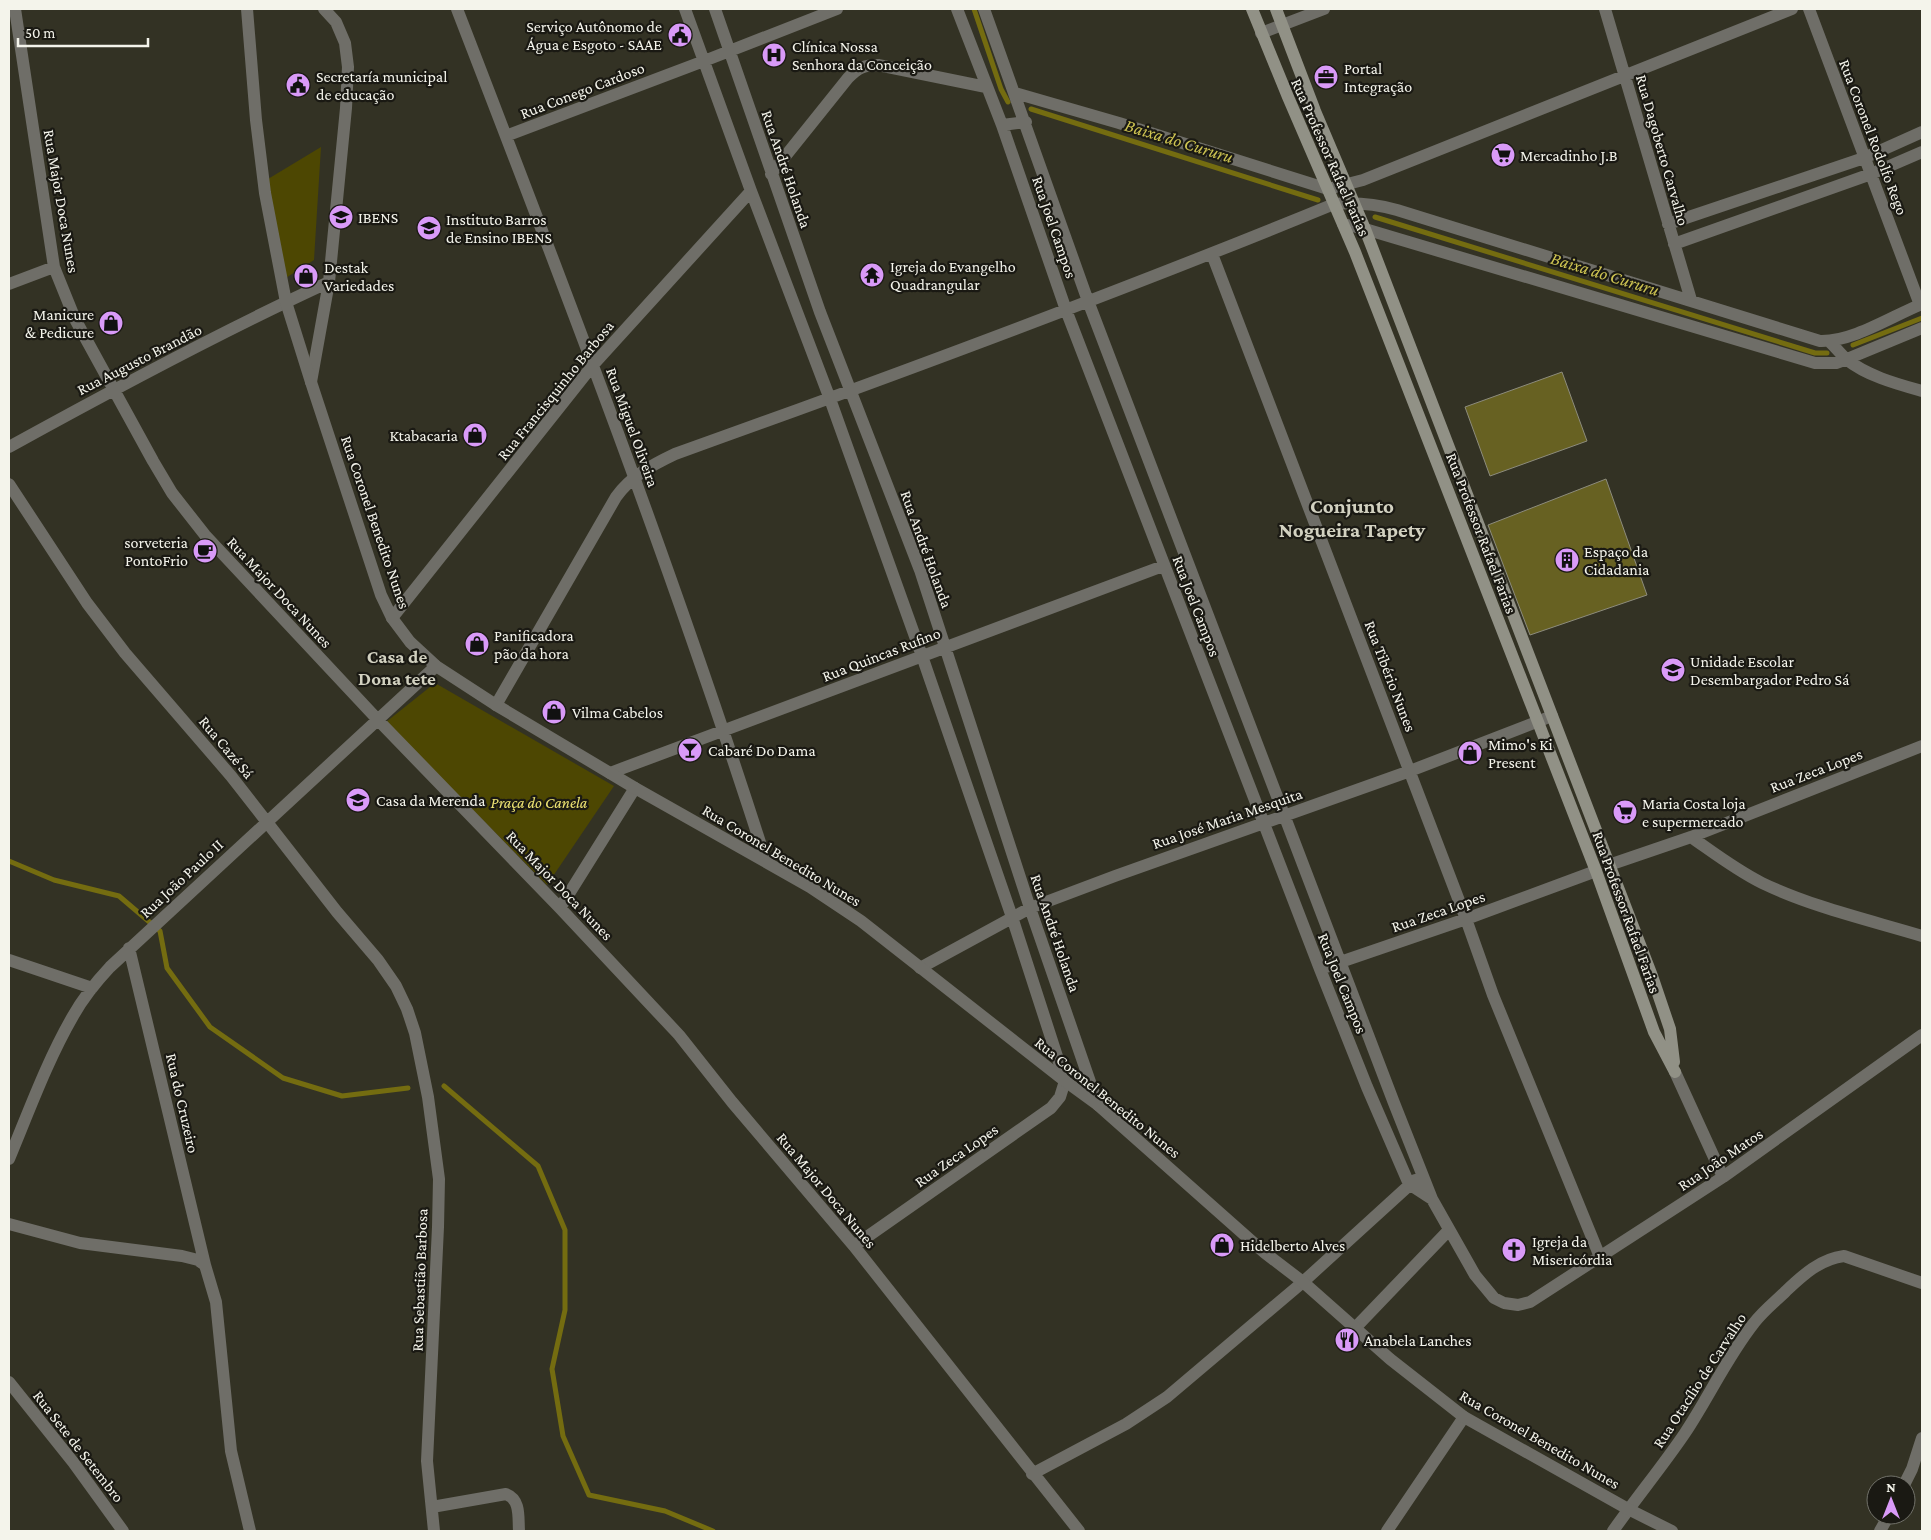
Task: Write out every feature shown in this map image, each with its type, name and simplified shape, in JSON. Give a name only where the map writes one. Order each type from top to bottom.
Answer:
[{"type":"main road","name":"Rua Professor Rafael Farias","points":[[1252,9],[1343,224],[1596,871],[1654,1032],[1675,1072]]},
{"type":"main road","name":"Rua Professor Rafael Farias","points":[[1276,9],[1365,229],[1664,1008],[1670,1029],[1675,1072]]},
{"type":"street","name":"Rua Major Doca Nunes","points":[[15,9],[15,60],[54,267],[75,319],[113,390],[172,492],[205,535],[378,720],[560,908],[679,1035],[732,1102],[854,1246],[1032,1474],[1079,1531]]},
{"type":"street","points":[[247,9],[256,120],[265,193],[286,302],[310,382]]},
{"type":"street","name":"Rua Coronel Benedito Nunes","points":[[324,9],[336,22],[344,43],[348,67],[346,108],[329,282],[310,382],[381,595],[392,618],[410,642],[436,666],[496,705],[635,788],[810,887],[861,921],[1065,1081],[1098,1104],[1265,1253],[1356,1327],[1390,1359],[1464,1417],[1628,1509],[1672,1531]]},
{"type":"street","name":"Rua Miguel Oliveira","points":[[457,9],[634,477],[724,730],[766,861]]},
{"type":"street","points":[[685,9],[751,191],[830,398],[922,656],[1012,917],[1065,1081]]},
{"type":"street","name":"Rua André Holanda","points":[[715,9],[771,174],[850,391],[920,570],[1030,908],[1098,1104]]},
{"type":"street","name":"Rua Conego Cardoso","points":[[506,136],[837,9]]},
{"type":"street","name":"Rua Joel Campos","points":[[957,9],[1002,125],[1066,310],[1163,566],[1320,969],[1367,1087],[1409,1184]]},
{"type":"street","name":"Rua Joel Campos","points":[[984,9],[1026,122],[1088,301],[1432,1198],[1474,1275],[1494,1298],[1511,1306],[1530,1302]]},
{"type":"street","points":[[1261,33],[1324,9]]},
{"type":"street","name":"Rua Dagoberto Carvalho","points":[[1605,9],[1691,300]]},
{"type":"street","points":[[1015,93],[1119,123],[1328,189],[1363,180],[1792,9]]},
{"type":"street","name":"Rua Coronel Rodolfo Rego","points":[[1809,9],[1921,304]]},
{"type":"street","points":[[771,174],[857,68],[866,65],[878,65],[986,86]]},
{"type":"street","points":[[1002,125],[1026,122]]},
{"type":"street","points":[[1668,224],[1864,158],[1922,132]]},
{"type":"street","points":[[1674,244],[1871,174],[1922,152]]},
{"type":"street","name":"Rua Francisquinho Barbosa","points":[[392,618],[593,365],[751,191]]},
{"type":"street","points":[[496,705],[616,498],[624,486],[634,477],[654,465],[675,454],[850,391],[1212,254],[1334,204],[1369,203],[1397,210],[1808,338],[1830,342],[1921,304]]},
{"type":"street","points":[[1343,224],[1815,363],[1836,362],[1847,359],[1922,328]]},
{"type":"street","name":"Rua Tibério Nunes","points":[[1212,254],[1410,771],[1493,995],[1600,1257]]},
{"type":"street","points":[[9,284],[54,267]]},
{"type":"street","name":"Rua Augusto Brandão","points":[[9,447],[113,390],[329,282]]},
{"type":"street","points":[[1830,342],[1847,359],[1879,378],[1922,391]]},
{"type":"street","name":"Rua Cazé Sá","points":[[9,484],[87,603],[125,653],[231,776],[337,912],[378,960],[396,986],[407,1009],[415,1033]]},
{"type":"street","name":"Rua Quincas Rufino","points":[[610,773],[1163,566]]},
{"type":"street","name":"Rua João Paulo II","points":[[9,1159],[58,1044],[73,1014],[110,967],[436,666]]},
{"type":"street","name":"Rua José Maria Mesquita","points":[[920,968],[1030,908],[1410,771],[1552,716]]},
{"type":"street","name":"Rua Zeca Lopes","points":[[1609,865],[1691,837],[1922,746]]},
{"type":"street","points":[[560,908],[635,788]]},
{"type":"street","points":[[1691,837],[1735,868],[1763,883],[1796,897],[1922,936]]},
{"type":"street","name":"Rua Zeca Lopes","points":[[1320,969],[1466,919],[1596,871]]},
{"type":"street","name":"Rua do Cruzeiro","points":[[129,948],[205,1265],[216,1302],[231,1451],[250,1531]]},
{"type":"street","points":[[9,960],[92,988]]},
{"type":"street","name":"Rua Sebastião Barbosa","points":[[415,1033],[429,1106],[439,1179],[427,1461],[434,1531]]},
{"type":"street","name":"Rua João Matos","points":[[1530,1302],[1723,1178],[1922,1035]]},
{"type":"street","name":"Rua Professor Rafael Farias","points":[[1675,1072],[1723,1178]]},
{"type":"street","name":"Rua Zeca Lopes","points":[[854,1246],[1051,1108],[1060,1097],[1065,1081]]},
{"type":"street","points":[[1032,1474],[1126,1424],[1166,1397],[1302,1282],[1409,1184],[1424,1174]]},
{"type":"street","points":[[1409,1184],[1432,1198]]},
{"type":"street","points":[[9,1224],[98,1246],[182,1256],[198,1260],[205,1265]]},
{"type":"street","points":[[1356,1327],[1449,1230]]},
{"type":"street","name":"Rua Otacílio de Carvalho","points":[[1613,1531],[1628,1509],[1651,1482],[1687,1430],[1731,1355],[1755,1322],[1798,1280],[1821,1262],[1844,1256],[1922,1283]]},
{"type":"street","name":"Rua Sete de Setembro","points":[[9,1382],[123,1531]]},
{"type":"street","points":[[1387,1531],[1464,1417]]},
{"type":"street","points":[[1917,1471],[1922,1438]]},
{"type":"street","points":[[432,1507],[506,1494],[512,1496],[517,1504],[519,1531]]},
{"type":"green space","points":[[321,147],[314,260],[281,281],[268,179]]},
{"type":"green space","name":"Praça do Canela","points":[[435,683],[614,786],[547,885],[386,722]]},
{"type":"building","points":[[1562,372],[1587,441],[1490,476],[1465,407]]},
{"type":"building","name":"Espaço da Cidadania","points":[[1606,479],[1647,595],[1530,635],[1488,525]]},
{"type":"waterway","name":"Baixa do Cururu","points":[[974,9],[1001,89],[1008,102]]},
{"type":"waterway","name":"Baixa do Cururu","points":[[1031,109],[1318,200]]},
{"type":"waterway","name":"Baixa do Cururu","points":[[1375,217],[1815,353],[1827,353]]},
{"type":"waterway","name":"Baixa do Cururu","points":[[1853,345],[1922,318]]},
{"type":"waterway","points":[[9,861],[54,880],[119,896],[160,931],[167,968],[210,1027],[283,1078],[342,1096],[408,1088]]},
{"type":"waterway","points":[[444,1086],[538,1166],[565,1230],[565,1310],[552,1369],[563,1436],[589,1495],[665,1511],[713,1531]]},
{"type":"place","name":"Serviço Autônomo de Água e Esgoto - SAAE","points":[[680,35]]},
{"type":"place","name":"Clínica Nossa Senhora da Conceição","points":[[774,55]]},
{"type":"place","name":"Portal Integração","points":[[1326,77]]},
{"type":"place","name":"Secretaría municipal de educação","points":[[298,85]]},
{"type":"place","name":"Mercadinho J.B","points":[[1503,155]]},
{"type":"place","name":"IBENS","points":[[341,217]]},
{"type":"place","name":"Instituto Barros de Ensino IBENS","points":[[429,228]]},
{"type":"place","name":"Igreja do Evangelho Quadrangular","points":[[872,275]]},
{"type":"place","name":"Destak Variedades","points":[[306,276]]},
{"type":"place","name":"Manicure & Pedicure","points":[[111,323]]},
{"type":"place","name":"Ktabacaria","points":[[475,435]]},
{"type":"place","name":"sorveteria PontoFrio","points":[[205,551]]},
{"type":"place","name":"Espaço da Cidadania","points":[[1567,560]]},
{"type":"place","name":"Panificadora pão da hora","points":[[477,644]]},
{"type":"place","name":"Unidade Escolar Desembargador Pedro Sá","points":[[1673,670]]},
{"type":"place","name":"Vilma Cabelos","points":[[554,712]]},
{"type":"place","name":"Cabaré Do Dama","points":[[690,750]]},
{"type":"place","name":"Mimo's Ki Present","points":[[1470,753]]},
{"type":"place","name":"Casa da Merenda","points":[[358,800]]},
{"type":"place","name":"Maria Costa loja e supermercado","points":[[1625,812]]},
{"type":"place","name":"Hidelberto Alves","points":[[1222,1245]]},
{"type":"place","name":"Igreja da Misericórdia","points":[[1514,1250]]},
{"type":"place","name":"Anabela Lanches","points":[[1347,1340]]},
{"type":"district","name":"Conjunto Nogueira Tapety","points":[[1352,518]]},
{"type":"district","name":"Casa de Dona tete","points":[[397,667]]}]
